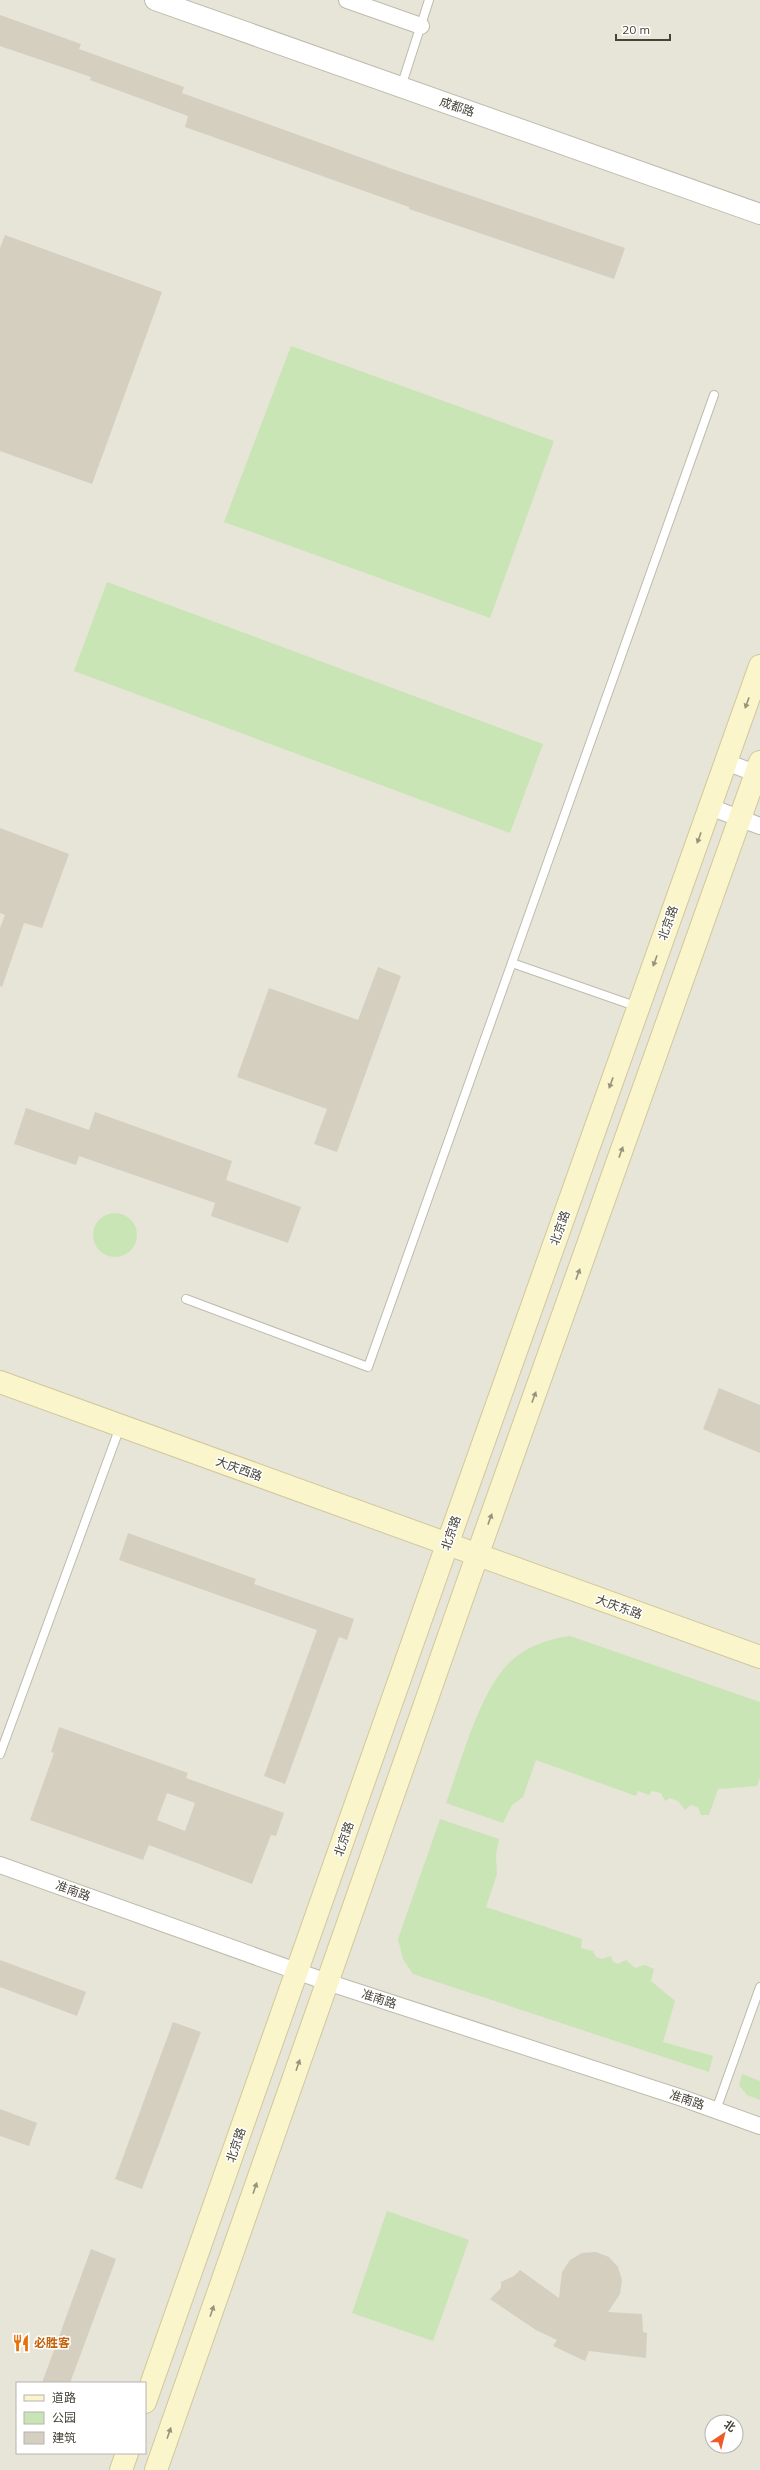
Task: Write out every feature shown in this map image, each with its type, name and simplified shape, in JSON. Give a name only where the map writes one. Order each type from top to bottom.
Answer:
[{"type":"main road","name":"北京路","points":[[146,2399],[447,1545],[760,666]]},
{"type":"main road","points":[[156,2470],[477,1556],[750,822],[759,770]]},
{"type":"main road","name":"大庆西路","points":[[0,1382],[477,1556]]},
{"type":"main road","name":"大庆东路","points":[[477,1556],[760,1657]]},
{"type":"main road","points":[[121,2470],[127,2454]]},
{"type":"street","name":"成都路","points":[[155,0],[760,214]]},
{"type":"street","points":[[347,0],[421,26]]},
{"type":"street","points":[[726,762],[759,770]]},
{"type":"street","points":[[710,807],[750,822]]},
{"type":"street","name":"准南路","points":[[0,1864],[297,1972],[716,2110],[760,2126]]},
{"type":"lane","points":[[401,87],[429,0]]},
{"type":"lane","points":[[186,1299],[368,1367],[714,394]]},
{"type":"lane","points":[[512,962],[638,1007]]},
{"type":"lane","points":[[0,1754],[120,1426]]},
{"type":"lane","points":[[716,2110],[760,1987]]},
{"type":"shaded area","points":[[0,0],[760,0],[760,2470],[0,2470]]},
{"type":"green space","points":[[291,346],[554,441],[490,618],[224,522]]},
{"type":"green space","points":[[107,582],[543,744],[510,833],[74,671]]},
{"type":"green space","points":[[111,1213],[119,1213],[124,1214],[131,1219],[136,1226],[136,1244],[131,1251],[124,1256],[111,1257],[103,1254],[96,1247],[93,1239],[93,1231],[96,1223],[103,1216]]},
{"type":"green space","points":[[570,1636],[760,1702],[760,1778],[757,1786],[718,1789],[709,1815],[701,1815],[698,1807],[691,1805],[685,1810],[678,1801],[670,1798],[665,1801],[661,1793],[652,1791],[649,1795],[638,1791],[636,1796],[536,1760],[523,1797],[512,1805],[503,1823],[446,1803],[472,1729],[498,1676],[515,1657],[529,1648],[553,1639]]},
{"type":"green space","points":[[440,1819],[499,1839],[496,1855],[497,1874],[486,1907],[582,1939],[581,1948],[593,1951],[596,1957],[602,1959],[611,1956],[613,1962],[618,1964],[626,1960],[635,1968],[645,1965],[654,1969],[651,1981],[675,2001],[663,2042],[713,2056],[709,2072],[413,1974],[403,1959],[398,1939]]},
{"type":"green space","points":[[742,2074],[760,2081],[760,2100],[747,2095],[739,2085]]},
{"type":"green space","points":[[387,2211],[469,2240],[433,2341],[352,2313]]},
{"type":"building","points":[[0,15],[81,44],[79,49],[184,87],[182,93],[401,172],[625,248],[614,279],[409,209],[409,207],[185,127],[188,116],[90,80],[91,77],[0,46]]},
{"type":"building","points":[[5,235],[162,292],[92,484],[0,451],[0,248]]},
{"type":"building","points":[[0,828],[69,854],[42,928],[24,923],[2,987],[0,986],[0,928],[5,915],[0,913]]},
{"type":"building","points":[[378,967],[401,976],[337,1152],[314,1144],[327,1109],[237,1077],[269,988],[358,1020]]},
{"type":"building","points":[[26,1108],[89,1130],[95,1112],[232,1161],[226,1180],[301,1207],[288,1243],[211,1216],[215,1203],[79,1156],[76,1165],[14,1144]]},
{"type":"building","points":[[719,1388],[760,1405],[760,1453],[703,1429]]},
{"type":"building","points":[[128,1533],[256,1579],[254,1584],[354,1619],[347,1640],[339,1637],[285,1784],[264,1776],[317,1630],[119,1560]]},
{"type":"building","points":[[59,1727],[188,1773],[186,1778],[284,1813],[276,1836],[271,1835],[252,1884],[149,1845],[143,1860],[30,1820],[54,1753],[51,1752]],"holes":[[[167,1793],[195,1803],[185,1831],[157,1820]]]},
{"type":"building","points":[[0,1960],[86,1992],[77,2016],[0,1987]]},
{"type":"building","points":[[173,2022],[201,2032],[142,2189],[115,2179]]},
{"type":"building","points":[[0,2109],[37,2123],[29,2146],[0,2136]]},
{"type":"building","points":[[91,2249],[116,2259],[70,2382],[42,2382]]},
{"type":"building","points":[[596,2252],[609,2257],[618,2267],[622,2280],[620,2294],[608,2312],[642,2314],[643,2332],[647,2333],[646,2358],[589,2351],[585,2361],[553,2346],[557,2340],[536,2330],[490,2299],[501,2288],[501,2282],[514,2276],[520,2270],[559,2298],[562,2272],[570,2260],[582,2253]]},
{"type":"place","name":"必胜客","points":[[21,2343]]}]
